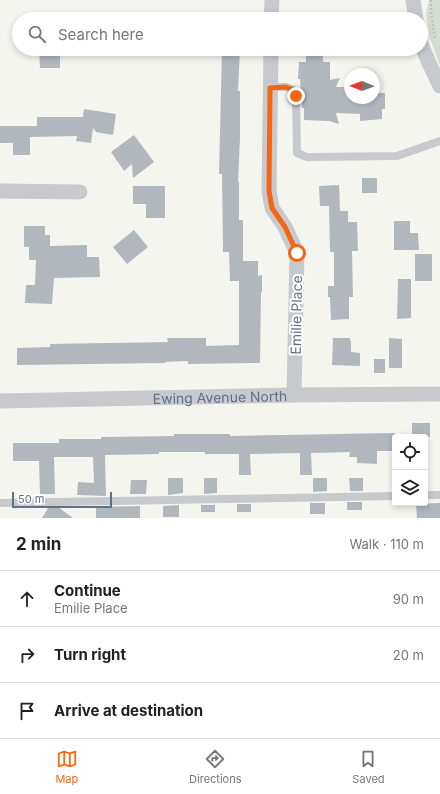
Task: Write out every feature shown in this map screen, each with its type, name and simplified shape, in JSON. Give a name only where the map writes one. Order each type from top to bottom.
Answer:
[{"type":"street","points":[[272,0],[272,12]]},
{"type":"street","points":[[413,0],[415,12]]},
{"type":"street","name":"Emilie Place","points":[[271,56],[269,191],[272,208],[285,227],[297,253],[294,395]]},
{"type":"street","points":[[426,56],[440,86]]},
{"type":"street","points":[[0,191],[80,192]]},
{"type":"street","name":"Ewing Avenue North","points":[[0,401],[294,395],[440,394]]},
{"type":"lane","points":[[270,88],[286,87],[294,90],[296,96],[297,153],[307,157],[397,156],[440,141]]},
{"type":"lane","points":[[428,495],[440,495]]},
{"type":"lane","points":[[0,503],[392,496]]},
{"type":"path","points":[[431,0],[435,40],[438,45]]},
{"type":"shaded area","points":[[429,0],[440,0],[440,66],[430,38],[428,12],[426,12]]},
{"type":"building","points":[[39,56],[60,56],[60,68],[40,68]]},
{"type":"building","points":[[222,56],[240,56],[238,91],[240,91],[238,182],[239,220],[243,220],[243,261],[258,261],[258,276],[262,275],[260,363],[188,364],[188,361],[165,363],[17,365],[17,348],[50,347],[50,344],[168,342],[167,338],[206,338],[206,346],[239,345],[239,281],[230,281],[229,252],[223,252],[222,174],[219,174]]},
{"type":"building","points":[[306,56],[323,56],[323,62],[330,62],[330,80],[340,78],[336,87],[344,87],[344,104],[380,104],[380,93],[385,93],[385,109],[382,109],[382,119],[360,121],[360,114],[336,113],[339,124],[329,121],[304,120],[300,79],[298,79],[299,62],[306,62]]},
{"type":"building","points":[[84,109],[116,114],[113,135],[96,132],[93,128],[91,143],[76,141],[77,136],[30,137],[30,155],[13,155],[13,143],[0,143],[0,126],[37,126],[37,117],[83,117]]},
{"type":"building","points":[[134,135],[154,162],[133,178],[132,164],[124,171],[111,152]]},
{"type":"building","points":[[362,178],[377,178],[377,193],[362,193]]},
{"type":"building","points":[[339,185],[340,211],[348,211],[348,222],[357,222],[358,251],[352,251],[353,297],[349,297],[349,319],[331,320],[328,286],[334,286],[334,252],[330,252],[329,206],[320,206],[319,186]]},
{"type":"building","points":[[133,186],[165,186],[165,218],[146,218],[146,204],[133,204]]},
{"type":"building","points":[[394,221],[410,221],[410,233],[418,233],[419,250],[394,250]]},
{"type":"building","points":[[24,226],[45,226],[45,235],[50,235],[50,246],[87,245],[87,257],[99,257],[100,277],[54,278],[52,304],[25,303],[26,285],[35,285],[36,260],[29,260],[29,247],[24,247]]},
{"type":"building","points":[[134,230],[148,247],[127,264],[113,247]]},
{"type":"building","points":[[415,254],[432,254],[432,281],[415,281]]},
{"type":"building","points":[[398,279],[411,279],[411,318],[397,319]]},
{"type":"building","points":[[333,338],[350,338],[351,352],[360,353],[360,366],[332,365]]},
{"type":"building","points":[[389,338],[402,339],[402,368],[389,368]]},
{"type":"building","points":[[374,359],[385,359],[385,373],[374,373]]},
{"type":"building","points":[[412,423],[430,423],[430,437],[428,437],[428,434],[412,434]]},
{"type":"building","points":[[395,433],[392,434],[392,451],[377,451],[377,464],[357,463],[357,457],[349,457],[350,452],[311,453],[312,475],[300,475],[300,453],[250,454],[251,475],[239,475],[239,454],[159,452],[159,454],[105,455],[106,496],[77,495],[78,482],[94,483],[93,457],[54,457],[55,494],[40,494],[39,461],[13,461],[13,443],[59,443],[59,439],[174,436],[174,434],[230,434],[230,436]]},
{"type":"building","points":[[168,478],[183,478],[183,493],[168,495]]},
{"type":"building","points":[[204,478],[217,478],[217,493],[204,494]]},
{"type":"building","points":[[313,478],[327,478],[327,491],[313,492]]},
{"type":"building","points":[[349,478],[363,478],[363,491],[350,491]]},
{"type":"building","points":[[131,480],[147,480],[146,494],[130,494]]},
{"type":"building","points":[[347,502],[362,502],[362,510],[347,510]]},
{"type":"building","points":[[310,503],[325,503],[325,514],[310,514]]},
{"type":"building","points":[[440,503],[440,518],[417,518],[416,506],[428,506],[428,504]]},
{"type":"building","points":[[237,504],[251,504],[251,512],[237,512]]},
{"type":"building","points":[[179,505],[179,517],[163,517],[163,506]]},
{"type":"building","points":[[201,505],[215,505],[215,512],[201,512]]},
{"type":"building","points":[[140,506],[140,518],[96,518],[96,507]]},
{"type":"building","points":[[58,507],[73,518],[42,518],[48,508]]},
{"type":"route","points":[[296,96],[294,90],[286,87],[270,88],[268,171],[272,208],[285,227],[297,253]]}]
